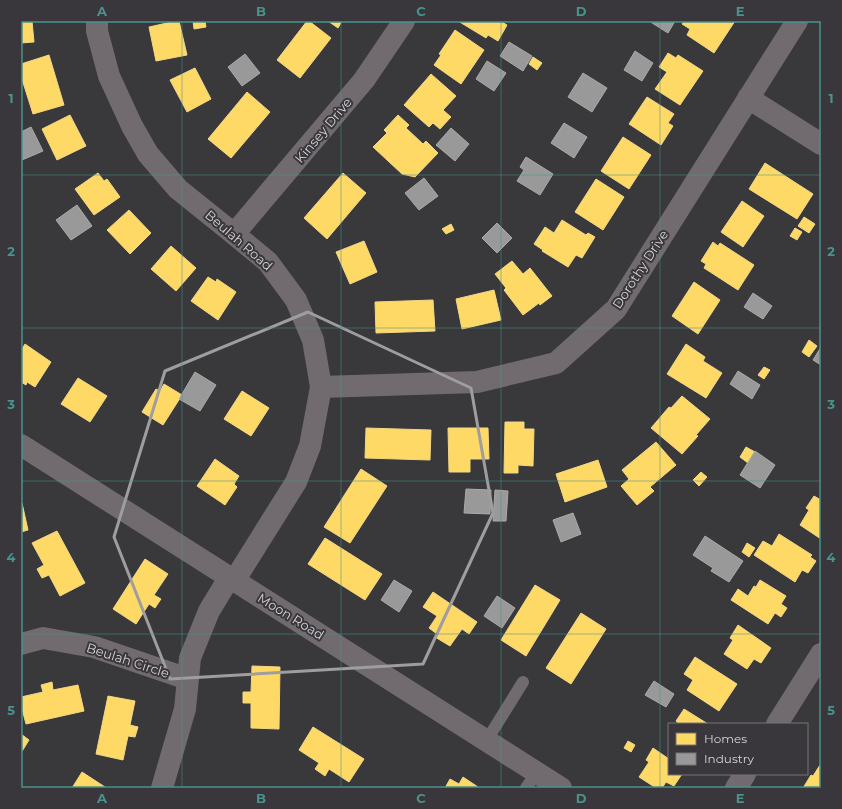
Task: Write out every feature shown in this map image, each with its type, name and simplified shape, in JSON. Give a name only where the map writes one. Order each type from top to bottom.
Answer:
[{"type":"street","name":"Beulah Road","points":[[97,21],[97,31],[109,76],[132,126],[148,154],[178,189],[268,262],[296,300],[313,340],[321,387],[310,446],[296,482],[209,612],[190,658],[185,709],[162,788]]},
{"type":"street","name":"Kinsey Drive","points":[[234,234],[364,80],[404,21]]},
{"type":"street","name":"Dorothy Drive","points":[[321,387],[478,382],[556,363],[616,309],[797,21]]},
{"type":"street","points":[[748,98],[821,144]]},
{"type":"street","name":"Moon Road","points":[[21,445],[487,740],[532,780],[561,788]]},
{"type":"street","name":"Beulah Circle","points":[[21,644],[43,638],[94,647],[188,679]]},
{"type":"street","points":[[778,723],[821,654]]},
{"type":"street","points":[[736,788],[744,775]]},
{"type":"lane","points":[[487,740],[523,682]]},
{"type":"highlighted area","points":[[308,312],[471,388],[493,513],[423,664],[170,679],[114,537],[165,371]]},
{"type":"building: Homes","points":[[21,21],[32,21],[34,42],[21,43]]},
{"type":"building: Homes","points":[[179,21],[187,55],[156,61],[149,27]]},
{"type":"building: Homes","points":[[193,21],[205,21],[206,27],[194,29]]},
{"type":"building: Homes","points":[[307,21],[331,38],[300,78],[277,60]]},
{"type":"building: Homes","points":[[328,21],[342,21],[338,28]]},
{"type":"building: Homes","points":[[458,21],[500,21],[507,25],[498,41],[488,35],[486,38]]},
{"type":"building: Homes","points":[[684,21],[735,21],[714,53],[687,35],[690,29],[682,24]]},
{"type":"building: Homes","points":[[455,30],[484,50],[461,84],[434,65],[441,55],[439,54]]},
{"type":"building: Homes","points":[[668,53],[676,58],[678,55],[703,71],[680,105],[655,89],[667,72],[659,67]]},
{"type":"building: Homes","points":[[49,55],[64,105],[33,114],[21,76],[21,64]]},
{"type":"building: Homes","points":[[533,57],[542,63],[537,70],[529,64]]},
{"type":"building: Homes","points":[[195,68],[211,99],[187,112],[170,80]]},
{"type":"building: Homes","points":[[431,74],[456,96],[443,110],[451,117],[440,129],[433,123],[429,127],[404,105]]},
{"type":"building: Homes","points":[[247,92],[270,112],[231,158],[208,139]]},
{"type":"building: Homes","points":[[647,97],[674,114],[668,123],[673,126],[661,145],[629,124]]},
{"type":"building: Homes","points":[[70,115],[86,146],[57,160],[42,129]]},
{"type":"building: Homes","points":[[398,115],[409,125],[406,128],[423,144],[426,141],[438,153],[415,177],[402,174],[373,147],[387,133],[384,130]]},
{"type":"building: Homes","points":[[623,137],[651,155],[629,189],[601,171]]},
{"type":"building: Homes","points":[[765,163],[813,194],[797,219],[749,189]]},
{"type":"building: Homes","points":[[98,173],[104,181],[107,179],[120,197],[94,215],[75,189]]},
{"type":"building: Homes","points":[[343,173],[366,193],[327,239],[304,218]]},
{"type":"building: Homes","points":[[596,179],[624,197],[603,230],[575,212]]},
{"type":"building: Homes","points":[[742,201],[764,216],[743,247],[721,232]]},
{"type":"building: Homes","points":[[129,210],[151,233],[130,254],[107,230]]},
{"type":"building: Homes","points":[[804,217],[815,224],[809,233],[798,226]]},
{"type":"building: Homes","points":[[562,220],[586,235],[588,233],[595,237],[582,258],[576,255],[568,267],[542,251],[543,250],[534,244],[545,227],[554,233]]},
{"type":"building: Homes","points":[[451,224],[454,230],[446,234],[442,229]]},
{"type":"building: Homes","points":[[795,228],[802,232],[797,240],[790,236]]},
{"type":"building: Homes","points":[[364,241],[377,272],[350,284],[336,252]]},
{"type":"building: Homes","points":[[713,242],[718,246],[720,243],[754,265],[738,290],[704,268],[706,264],[701,261]]},
{"type":"building: Homes","points":[[171,246],[196,268],[176,291],[151,269]]},
{"type":"building: Homes","points":[[512,261],[523,274],[530,268],[552,296],[540,305],[539,303],[523,315],[504,290],[506,288],[495,274]]},
{"type":"building: Homes","points":[[208,277],[216,282],[217,279],[236,292],[218,320],[191,301]]},
{"type":"building: Homes","points":[[694,282],[720,300],[698,334],[672,316]]},
{"type":"building: Homes","points":[[494,290],[501,320],[462,329],[456,299]]},
{"type":"building: Homes","points":[[433,300],[435,331],[376,333],[375,302]]},
{"type":"building: Homes","points":[[809,340],[817,346],[809,357],[802,352]]},
{"type":"building: Homes","points":[[25,344],[51,362],[35,387],[27,382],[26,385],[21,382],[21,351]]},
{"type":"building: Homes","points":[[686,344],[705,357],[703,361],[722,373],[706,398],[667,374]]},
{"type":"building: Homes","points":[[764,367],[770,370],[764,379],[758,375]]},
{"type":"building: Homes","points":[[78,378],[107,396],[90,422],[61,404]]},
{"type":"building: Homes","points":[[164,384],[182,395],[163,425],[142,412],[156,389],[160,391]]},
{"type":"building: Homes","points":[[242,391],[269,408],[251,436],[224,419]]},
{"type":"building: Homes","points":[[682,396],[710,419],[696,435],[698,436],[682,454],[651,428],[669,407],[671,408]]},
{"type":"building: Homes","points":[[505,422],[524,422],[524,429],[534,429],[533,466],[518,465],[518,473],[504,473]]},
{"type":"building: Homes","points":[[366,428],[431,430],[430,460],[365,458]]},
{"type":"building: Homes","points":[[448,428],[488,428],[489,459],[470,459],[470,472],[449,472]]},
{"type":"building: Homes","points":[[656,442],[676,465],[650,487],[654,491],[637,505],[621,486],[629,479],[622,470]]},
{"type":"building: Homes","points":[[746,447],[755,452],[748,463],[740,457]]},
{"type":"building: Homes","points":[[215,459],[239,476],[234,484],[237,487],[225,505],[197,486]]},
{"type":"building: Homes","points":[[598,460],[607,487],[565,502],[556,474]]},
{"type":"building: Homes","points":[[361,469],[387,486],[350,543],[324,527]]},
{"type":"building: Homes","points":[[701,472],[707,477],[699,486],[693,480]]},
{"type":"building: Homes","points":[[814,496],[821,500],[821,539],[800,525],[809,510],[806,508]]},
{"type":"building: Homes","points":[[21,503],[28,530],[21,532]]},
{"type":"building: Homes","points":[[57,531],[85,583],[60,596],[49,575],[42,578],[37,569],[44,565],[32,543]]},
{"type":"building: Homes","points":[[779,534],[812,555],[810,557],[816,561],[808,573],[802,570],[795,582],[754,555],[763,541],[772,546]]},
{"type":"building: Homes","points":[[325,538],[382,574],[365,600],[308,564]]},
{"type":"building: Homes","points":[[747,543],[755,548],[749,557],[742,552]]},
{"type":"building: Homes","points":[[145,559],[168,574],[154,595],[161,599],[155,608],[149,604],[136,624],[113,609]]},
{"type":"building: Homes","points":[[760,580],[786,596],[781,604],[787,608],[781,617],[775,613],[768,624],[731,600],[738,589],[748,596]]},
{"type":"building: Homes","points":[[535,585],[560,600],[526,656],[501,640]]},
{"type":"building: Homes","points":[[433,592],[477,622],[469,634],[462,629],[450,646],[435,637],[437,634],[429,628],[437,616],[423,607]]},
{"type":"building: Homes","points":[[581,613],[606,629],[571,684],[546,668]]},
{"type":"building: Homes","points":[[738,625],[771,648],[761,663],[754,659],[747,669],[724,654],[733,640],[730,638]]},
{"type":"building: Homes","points":[[695,657],[737,684],[719,711],[687,690],[693,680],[684,674]]},
{"type":"building: Homes","points":[[252,666],[280,667],[279,729],[251,728],[251,703],[243,703],[243,692],[251,692]]},
{"type":"building: Homes","points":[[52,682],[53,690],[78,685],[84,711],[26,724],[21,705],[21,697],[43,692],[41,685]]},
{"type":"building: Homes","points":[[108,696],[135,701],[130,725],[138,727],[135,737],[128,736],[123,760],[96,754]]},
{"type":"building: Homes","points":[[684,709],[706,723],[678,723],[676,721]]},
{"type":"building: Homes","points":[[313,727],[364,759],[349,782],[329,769],[325,776],[315,769],[319,763],[299,750]]},
{"type":"building: Homes","points":[[21,734],[29,740],[21,753]]},
{"type":"building: Homes","points":[[628,741],[635,745],[631,752],[624,748]]},
{"type":"building: Homes","points":[[653,748],[668,758],[668,775],[681,775],[674,786],[666,782],[662,788],[656,788],[639,777],[649,762],[646,760]]},
{"type":"building: Homes","points":[[820,765],[821,788],[803,788],[811,775],[813,776]]},
{"type":"building: Homes","points":[[82,772],[105,787],[105,788],[72,788]]},
{"type":"building: Homes","points":[[463,777],[478,788],[445,788],[450,779],[459,784]]},
{"type":"building: Industry","points":[[649,21],[675,21],[668,33]]},
{"type":"building: Industry","points":[[509,42],[532,56],[523,71],[500,56]]},
{"type":"building: Industry","points":[[635,51],[653,63],[642,81],[624,70]]},
{"type":"building: Industry","points":[[245,54],[260,73],[242,86],[228,67]]},
{"type":"building: Industry","points":[[487,61],[506,73],[494,91],[476,79]]},
{"type":"building: Industry","points":[[583,73],[607,88],[592,112],[568,97]]},
{"type":"building: Industry","points":[[564,123],[587,137],[574,158],[551,143]]},
{"type":"building: Industry","points":[[31,127],[43,151],[22,160],[21,132]]},
{"type":"building: Industry","points":[[451,128],[469,144],[455,161],[436,145]]},
{"type":"building: Industry","points":[[526,157],[553,174],[540,195],[517,181],[524,170],[520,167]]},
{"type":"building: Industry","points":[[424,178],[438,196],[419,210],[405,193]]},
{"type":"building: Industry","points":[[77,205],[92,226],[71,240],[56,220]]},
{"type":"building: Industry","points":[[497,223],[512,238],[497,253],[482,238]]},
{"type":"building: Industry","points":[[753,293],[772,306],[763,319],[744,307]]},
{"type":"building: Industry","points":[[821,347],[821,365],[813,360]]},
{"type":"building: Industry","points":[[738,371],[760,385],[752,399],[730,384]]},
{"type":"building: Industry","points":[[195,372],[216,385],[200,411],[179,399]]},
{"type":"building: Industry","points":[[755,451],[775,465],[760,488],[740,475]]},
{"type":"building: Industry","points":[[466,489],[491,490],[490,514],[464,513]]},
{"type":"building: Industry","points":[[495,490],[508,491],[506,521],[493,521]]},
{"type":"building: Industry","points":[[573,513],[581,534],[561,542],[553,520]]},
{"type":"building: Industry","points":[[705,536],[743,561],[729,582],[711,571],[713,568],[693,555]]},
{"type":"building: Industry","points":[[394,580],[412,591],[399,612],[381,600]]},
{"type":"building: Industry","points":[[497,596],[515,608],[502,628],[484,616]]},
{"type":"building: Industry","points":[[654,681],[674,694],[666,707],[645,695]]}]
